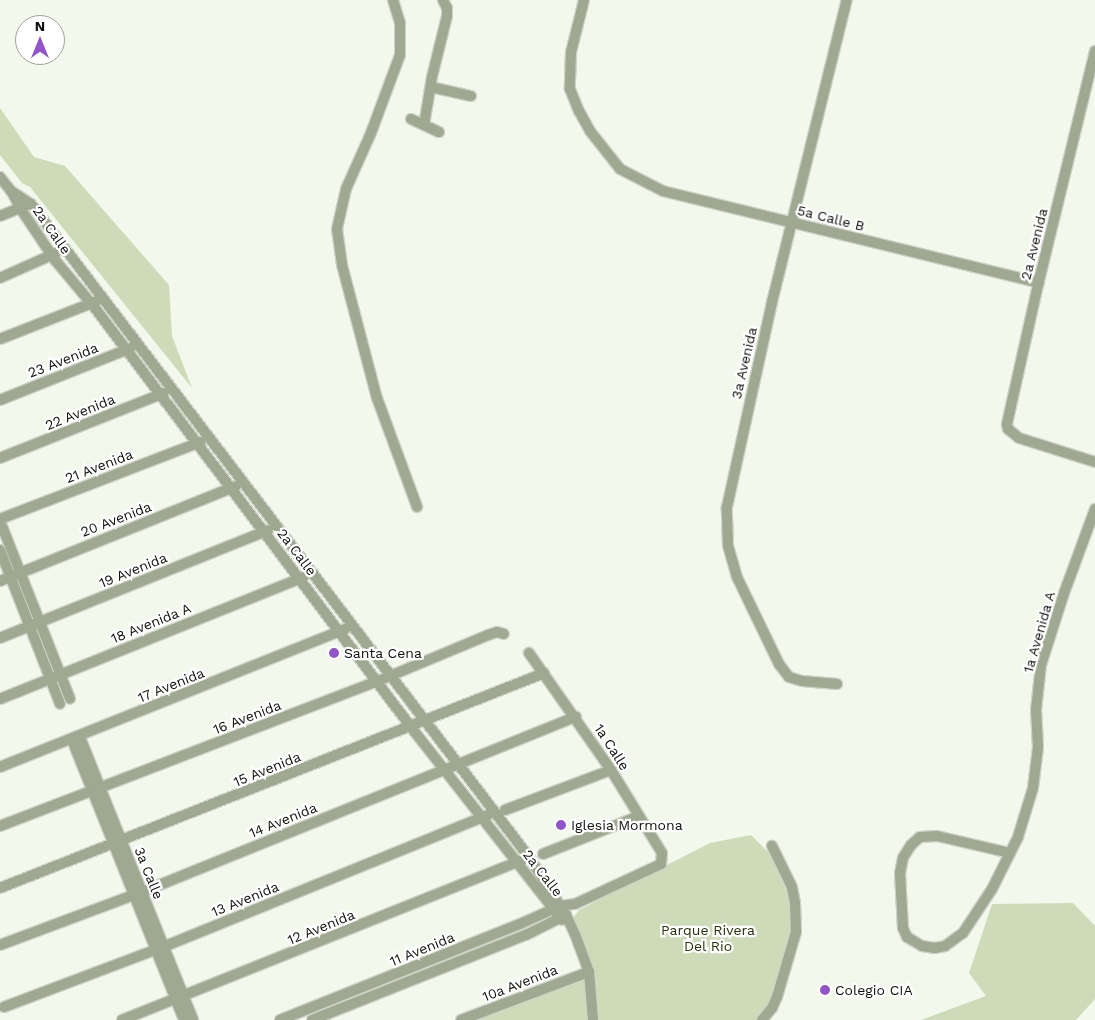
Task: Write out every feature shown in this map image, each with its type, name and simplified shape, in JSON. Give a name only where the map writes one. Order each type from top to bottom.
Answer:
[{"type":"street","points":[[393,0],[400,23],[400,55],[371,133],[346,189],[337,229],[342,265],[377,398],[417,507]]},
{"type":"street","points":[[424,125],[430,87],[447,16],[447,8],[443,0]]},
{"type":"street","name":"5a Calle B","points":[[584,0],[571,52],[570,89],[579,112],[590,131],[620,169],[662,192],[1039,283]]},
{"type":"street","name":"3a Avenida","points":[[837,684],[802,681],[789,677],[779,664],[737,577],[728,545],[727,507],[792,222],[847,0]]},
{"type":"street","name":"2a Avenida","points":[[1095,51],[1007,424],[1008,429],[1019,438],[1095,462]]},
{"type":"street","points":[[430,87],[471,96]]},
{"type":"street","points":[[411,119],[439,132]]},
{"type":"street","name":"2a Calle","points":[[0,177],[11,191],[51,255],[91,303],[170,390],[277,527],[529,858],[563,916]]},
{"type":"street","name":"2a Calle","points":[[11,191],[31,204],[103,299],[159,395],[195,444],[232,489],[444,770],[563,916]]},
{"type":"street","points":[[0,216],[31,204]]},
{"type":"street","points":[[0,278],[64,249]]},
{"type":"street","points":[[0,339],[103,299]]},
{"type":"street","name":"23 Avenida","points":[[0,400],[132,348]]},
{"type":"street","name":"22 Avenida","points":[[0,458],[170,390]]},
{"type":"street","name":"21 Avenida","points":[[0,520],[208,438]]},
{"type":"street","name":"20 Avenida","points":[[0,581],[232,489],[242,483]]},
{"type":"street","name":"1a Avenida A","points":[[1010,853],[937,836],[920,837],[903,858],[900,873],[903,928],[907,937],[922,946],[935,948],[944,946],[963,933],[992,889],[1010,853],[1018,837],[1033,788],[1038,747],[1036,710],[1042,665],[1060,605],[1095,509]]},
{"type":"street","points":[[0,520],[15,574],[56,676],[70,699]]},
{"type":"street","name":"19 Avenida","points":[[0,638],[277,527]]},
{"type":"street","points":[[0,550],[15,574]]},
{"type":"street","name":"18 Avenida A","points":[[0,699],[312,573]]},
{"type":"street","name":"17 Avenida","points":[[0,767],[352,626]]},
{"type":"street","name":"16 Avenida","points":[[0,826],[378,681],[488,635],[504,634]]},
{"type":"street","name":"1a Calle","points":[[529,653],[576,717],[611,770],[662,853],[662,861]]},
{"type":"street","name":"15 Avenida","points":[[0,888],[118,843],[544,673]]},
{"type":"street","points":[[56,676],[60,704]]},
{"type":"street","name":"14 Avenida","points":[[0,946],[138,893],[576,717]]},
{"type":"street","name":"3a Calle","points":[[76,738],[180,999],[193,1020]]},
{"type":"street","points":[[505,810],[611,770]]},
{"type":"street","name":"13 Avenida","points":[[4,1007],[160,948],[494,812]]},
{"type":"street","points":[[543,854],[639,816]]},
{"type":"street","points":[[762,1020],[772,1008],[777,997],[796,932],[795,903],[792,886],[772,846]]},
{"type":"street","name":"12 Avenida","points":[[122,1020],[180,999],[529,858]]},
{"type":"street","name":"11 Avenida","points":[[312,1020],[526,935],[563,916],[575,904],[659,866],[662,861]]},
{"type":"street","points":[[563,916],[586,973],[594,1020]]},
{"type":"street","name":"11 Avenida","points":[[280,1020],[563,916]]},
{"type":"street","points":[[586,973],[588,1020]]},
{"type":"street","name":"10a Avenida","points":[[461,1020],[586,973]]},
{"type":"street","name":"3a Calle","points":[[180,999],[184,1020]]},
{"type":"green space","points":[[0,108],[34,157],[65,166],[169,285],[172,336],[192,388],[30,187],[22,183],[0,155]]},
{"type":"green space","name":"Parque Rivera Del Rio","points":[[751,835],[769,853],[781,859],[795,903],[793,945],[780,987],[762,1020],[461,1020],[591,974],[570,922],[579,910],[710,843]]},
{"type":"green space","points":[[1073,903],[1095,926],[1095,999],[1076,1020],[921,1020],[986,996],[969,973],[992,904]]},
{"type":"place","name":"Santa Cena","points":[[334,653]]},
{"type":"place","name":"Iglesia Mormona","points":[[561,825]]},
{"type":"place","name":"Colegio CIA","points":[[825,990]]}]
